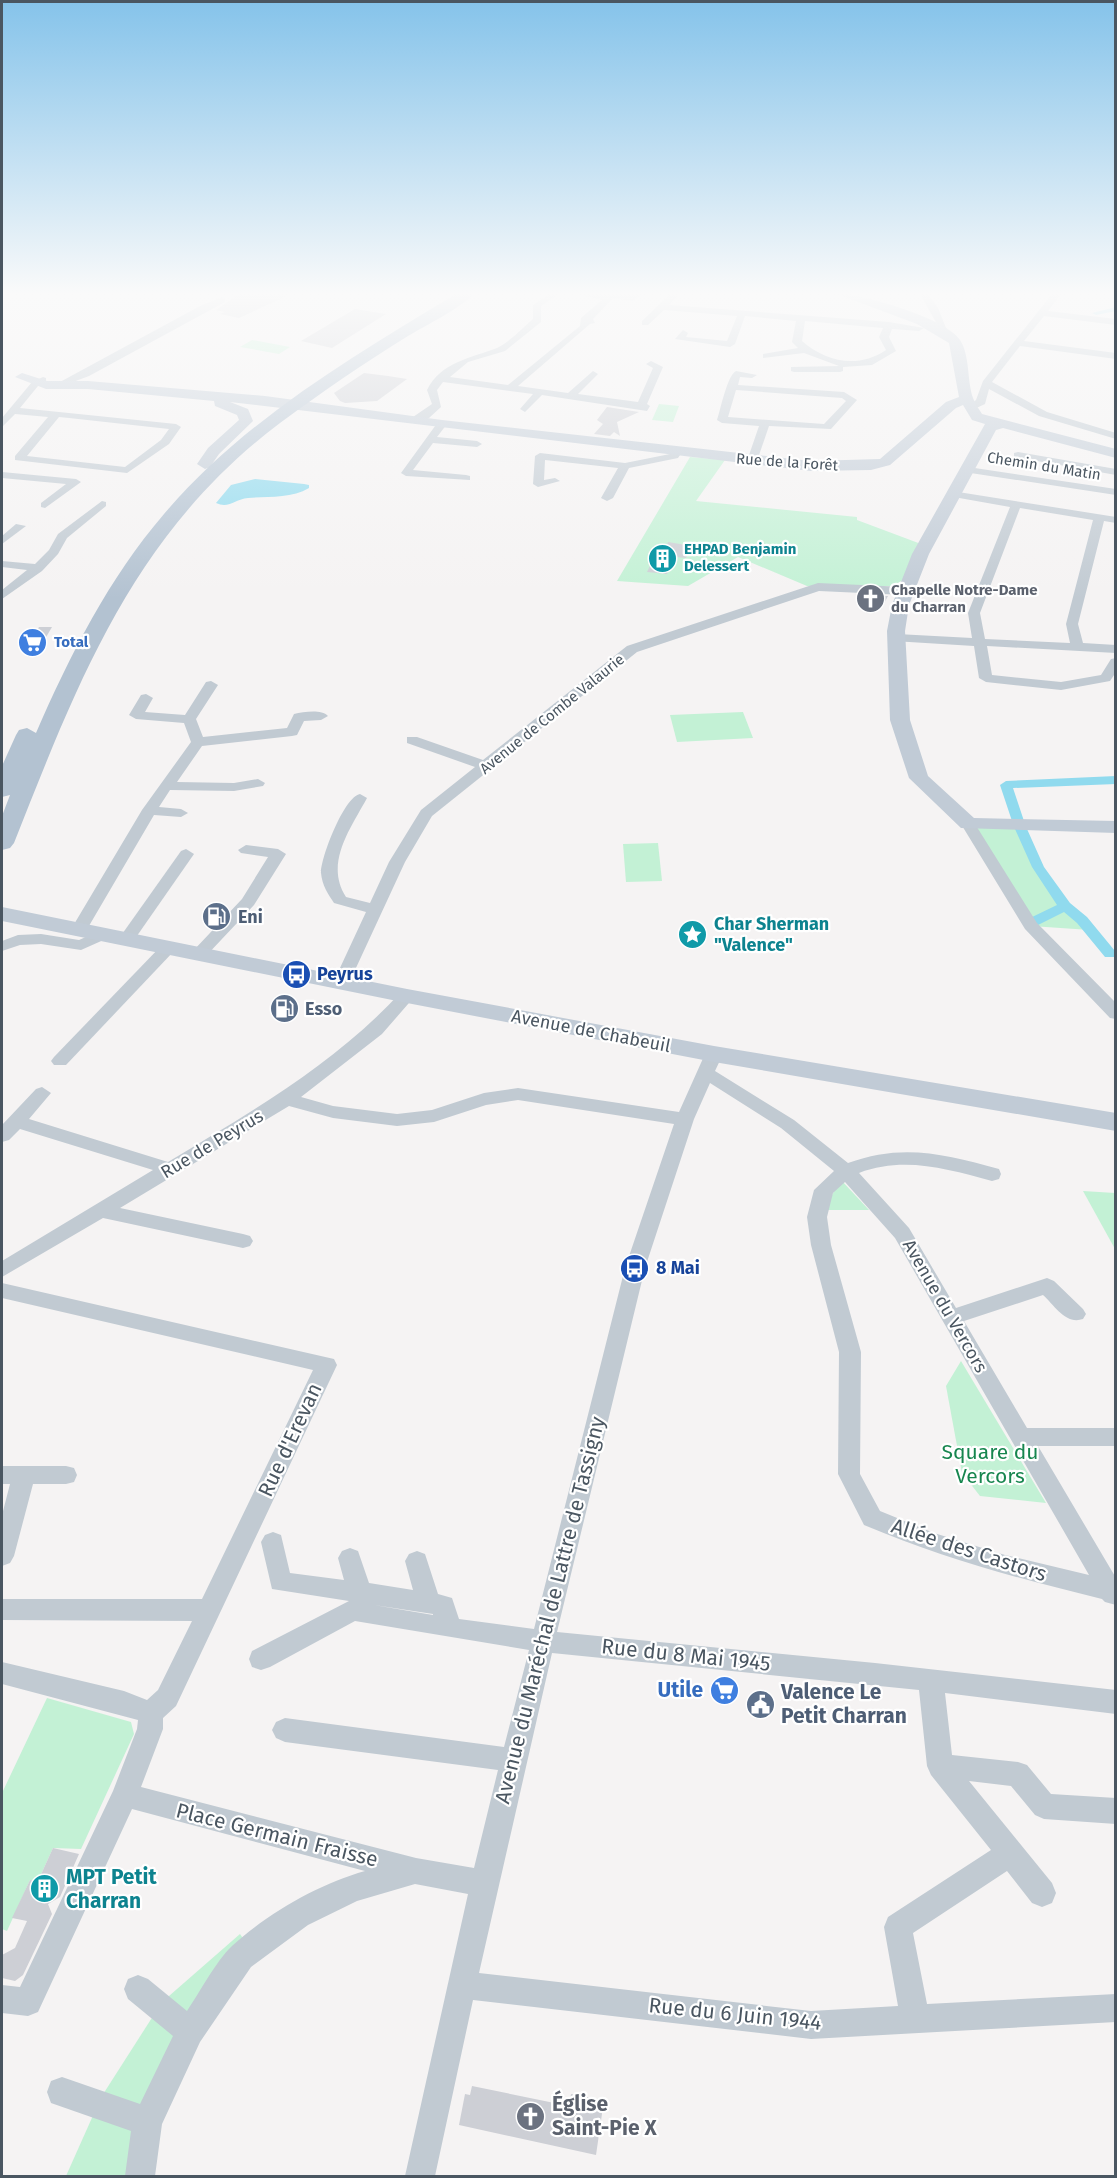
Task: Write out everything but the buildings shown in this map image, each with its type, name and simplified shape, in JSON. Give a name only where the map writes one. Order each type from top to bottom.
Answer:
[{"type":"main road","points":[[2,843],[71,682],[116,597],[170,519],[211,474],[294,396]]},
{"type":"main road","points":[[2,790],[52,681],[105,585],[155,518],[205,464],[300,396]]},
{"type":"street","points":[[2,424],[13,411],[34,396]]},
{"type":"street","name":"Rue de la Forêt","points":[[183,396],[220,403],[283,406],[371,416]]},
{"type":"street","name":"Rue de la Forêt","points":[[201,396],[254,399],[323,414],[417,419],[442,424],[752,461],[853,466],[885,462],[951,405],[972,408]]},
{"type":"street","name":"Rue de la Forêt","points":[[254,399],[274,396]]},
{"type":"street","points":[[318,396],[321,402],[343,412]]},
{"type":"street","points":[[417,419],[425,416],[437,405],[434,396]]},
{"type":"street","points":[[525,409],[537,396]]},
{"type":"street","points":[[570,396],[642,407],[647,396]]},
{"type":"street","points":[[729,396],[722,420],[827,428],[852,400],[845,396]]},
{"type":"street","points":[[969,396],[972,408],[985,434]]},
{"type":"street","points":[[972,408],[983,399],[983,396]]},
{"type":"street","points":[[1009,396],[1043,414],[1116,436]]},
{"type":"street","name":"Rue de la Forêt","points":[[205,464],[213,451],[246,421],[243,412],[220,403]]},
{"type":"street","points":[[972,408],[1000,425],[1116,454]]},
{"type":"street","points":[[13,411],[56,414],[176,428],[165,442],[128,470],[17,462],[56,414]]},
{"type":"street","points":[[256,434],[285,419],[323,414]]},
{"type":"street","points":[[752,461],[765,423]]},
{"type":"street","points":[[442,424],[406,473],[466,478]]},
{"type":"street","points":[[1000,425],[991,426],[985,434],[968,470],[952,494],[905,591],[897,616],[900,720],[919,778],[968,824],[1031,926],[1116,1014]]},
{"type":"street","points":[[431,440],[477,444]]},
{"type":"street","points":[[555,481],[538,484],[540,456],[625,466],[674,456],[677,452]]},
{"type":"street","points":[[1018,455],[1116,472]]},
{"type":"street","points":[[607,498],[625,466]]},
{"type":"street","name":"Chemin du Matin","points":[[968,470],[1116,492]]},
{"type":"street","points":[[2,475],[76,482],[45,505]]},
{"type":"street","points":[[952,494],[1116,520]]},
{"type":"street","points":[[2,595],[38,568],[54,552],[62,536],[102,504]]},
{"type":"street","points":[[1016,505],[975,606],[974,613],[986,678],[1061,686],[1105,678],[1116,662]]},
{"type":"street","points":[[1077,647],[1072,624],[1099,518]]},
{"type":"street","points":[[2,541],[20,526]]},
{"type":"street","points":[[2,564],[38,568]]},
{"type":"street","name":"Avenue de Combe Valaurie","points":[[341,983],[397,862],[426,813],[632,649],[818,587],[905,591]]},
{"type":"street","points":[[897,638],[1116,649]]},
{"type":"street","points":[[1098,679],[1116,687]]},
{"type":"street","points":[[189,719],[211,685]]},
{"type":"street","points":[[146,698],[135,715],[189,719]]},
{"type":"street","points":[[198,742],[298,735],[299,717],[321,716]]},
{"type":"street","points":[[189,719],[198,742]]},
{"type":"street","points":[[412,740],[486,766]]},
{"type":"street","points":[[74,930],[149,810],[198,742]]},
{"type":"street","points":[[167,786],[234,788],[258,783]]},
{"type":"street","points":[[360,798],[330,855],[327,870],[329,884],[340,900],[375,909]]},
{"type":"street","points":[[149,810],[181,813]]},
{"type":"street","points":[[968,824],[1116,827]]},
{"type":"street","points":[[199,954],[248,902],[278,854],[246,850]]},
{"type":"street","points":[[126,940],[186,854]]},
{"type":"street","points":[[2,900],[13,925]]},
{"type":"street","name":"Avenue de Chabeuil","points":[[2,914],[13,925],[74,930],[199,954],[407,996],[710,1064],[1077,1114],[1116,1122]]},
{"type":"street","points":[[2,946],[18,940],[41,939],[81,945],[102,935]]},
{"type":"street","points":[[60,1061],[168,948]]},
{"type":"street","name":"Rue de Peyrus","points":[[2,1270],[287,1099],[376,1030],[407,996]]},
{"type":"street","name":"Avenue du Maréchal de Lattre de Tassigny","points":[[420,2176],[484,1882],[635,1268],[685,1119],[710,1064]]},
{"type":"street","name":"Avenue du Vercors","points":[[710,1064],[794,1126],[847,1170],[877,1201],[902,1233],[1113,1595]]},
{"type":"street","points":[[2,1136],[42,1093]]},
{"type":"street","points":[[287,1099],[333,1112],[397,1120],[434,1116],[484,1099],[518,1094],[685,1119]]},
{"type":"street","points":[[16,1121],[170,1170]]},
{"type":"street","points":[[847,1170],[875,1160],[909,1157],[942,1161],[992,1174]]},
{"type":"street","name":"Allée des Castors","points":[[847,1170],[824,1190],[817,1217],[821,1245],[850,1352],[849,1474],[872,1518],[929,1542],[1113,1595]]},
{"type":"street","points":[[100,1210],[243,1240]]},
{"type":"street","points":[[951,1317],[1047,1286],[1076,1314]]},
{"type":"street","name":"Rue d'Erevan","points":[[2,1290],[326,1365],[165,1703],[151,1713]]},
{"type":"street","points":[[1021,1437],[1116,1437]]},
{"type":"street","points":[[2,1556],[13,1475],[66,1475]]},
{"type":"street","points":[[273,1542],[280,1582],[360,1599],[443,1605],[448,1628]]},
{"type":"street","points":[[350,1558],[360,1599]]},
{"type":"street","points":[[417,1561],[429,1603]]},
{"type":"street","points":[[261,1659],[360,1599]]},
{"type":"street","name":"Rue du 8 Mai 1945","points":[[360,1599],[364,1614],[542,1641],[1116,1702]]},
{"type":"street","points":[[2,1609],[210,1610]]},
{"type":"street","points":[[2,1673],[124,1703],[151,1713],[150,1730],[124,1796],[28,2002],[2,1999]]},
{"type":"street","points":[[931,1681],[940,1766],[1042,1893]]},
{"type":"street","points":[[285,1730],[513,1760]]},
{"type":"street","points":[[940,1766],[1018,1774],[1044,1806],[1116,1811]]},
{"type":"street","name":"Place Germain Fraisse","points":[[139,1799],[415,1871],[484,1882]]},
{"type":"street","points":[[915,2019],[898,1927],[1010,1853]]},
{"type":"street","points":[[140,2176],[147,2122],[190,2032],[242,1957],[298,1915],[353,1888],[415,1871]]},
{"type":"street","name":"Rue du 6 Juin 1944","points":[[462,1985],[811,2025],[1116,2008]]},
{"type":"street","points":[[138,1989],[190,2032]]},
{"type":"street","points":[[62,2092],[147,2122]]},
{"type":"green space","points":[[659,404],[679,406],[673,422],[652,420]]},
{"type":"green space","points":[[690,457],[725,460],[696,501],[857,517],[857,520],[921,544],[906,578],[893,586],[807,586],[738,557],[688,586],[617,581]]},
{"type":"green space","points":[[743,712],[753,738],[677,742],[670,715]]},
{"type":"green space","points":[[968,824],[1021,829],[1038,867],[1065,906],[1090,930],[1031,926]]},
{"type":"green space","points":[[658,843],[662,881],[626,882],[623,844]]},
{"type":"green space","points":[[841,1180],[869,1210],[823,1210]]},
{"type":"green space","points":[[1083,1191],[1115,1193],[1115,1249]]},
{"type":"green space","name":"Square du Vercors","points":[[961,1361],[1046,1503],[980,1496],[962,1473],[946,1386]]},
{"type":"green space","points":[[47,1698],[131,1722],[134,1734],[81,1849],[53,1848],[38,1881],[30,1880],[7,1931],[2,1929],[2,1793]]},
{"type":"green space","points":[[240,1934],[249,1947],[186,2022],[161,2003]]},
{"type":"green space","points":[[155,2013],[177,2030],[145,2101],[133,2109],[100,2099]]},
{"type":"green space","points":[[95,2111],[130,2125],[137,2136],[131,2172],[125,2176],[66,2176]]},
{"type":"water","points":[[255,479],[304,484],[309,485],[309,488],[295,494],[248,498],[225,505],[216,503],[231,485]]},
{"type":"waterway","points":[[1018,821],[1006,785],[1116,780]]},
{"type":"waterway","points":[[1021,829],[1038,867],[1065,906]]},
{"type":"waterway","points":[[1033,922],[1065,906]]},
{"type":"waterway","points":[[1065,906],[1082,920],[1110,954]]},
{"type":"place","name":"EHPAD Benjamin Delessert","points":[[663,558]]},
{"type":"place","name":"Chapelle Notre-Dame du Charran","points":[[870,599]]},
{"type":"place","name":"Total","points":[[33,642]]},
{"type":"place","name":"Eni","points":[[217,917]]},
{"type":"place","name":"Char Sherman \"Valence\"","points":[[693,934]]},
{"type":"place","name":"Peyrus","points":[[296,974]]},
{"type":"place","name":"Esso","points":[[284,1009]]},
{"type":"place","name":"8 Mai","points":[[635,1268]]},
{"type":"place","name":"Utile","points":[[724,1690]]},
{"type":"place","name":"Valence Le Petit Charran","points":[[760,1704]]},
{"type":"place","name":"MPT Petit Charran","points":[[45,1889]]},
{"type":"place","name":"Église Saint-Pie X","points":[[531,2116]]}]
